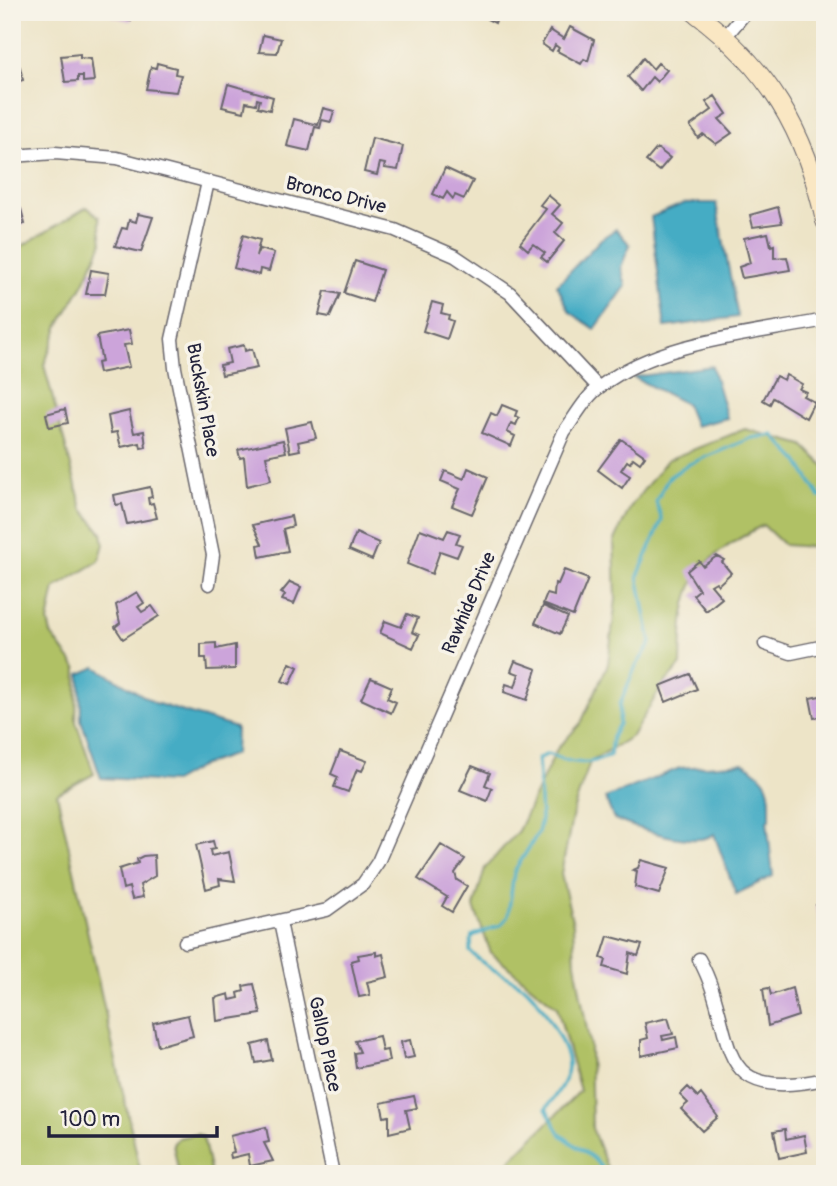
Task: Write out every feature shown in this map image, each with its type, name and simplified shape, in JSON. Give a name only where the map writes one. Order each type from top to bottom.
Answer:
[{"type":"street","points":[[694,12],[726,36],[768,81],[803,141],[825,220]]},
{"type":"street","points":[[726,36],[746,12]]},
{"type":"street","name":"Bronco Drive","points":[[12,156],[55,153],[117,158],[394,230],[455,256],[510,293],[598,387]]},
{"type":"street","name":"Buckskin Place","points":[[208,182],[172,339],[175,369],[213,555],[209,584]]},
{"type":"street","name":"Rawhide Drive","points":[[186,942],[327,910],[363,884],[378,862],[564,432],[598,387],[629,368],[680,349],[825,320]]},
{"type":"street","points":[[765,644],[790,653],[825,646]]},
{"type":"street","name":"Gallop Place","points":[[279,922],[333,1174]]},
{"type":"street","points":[[699,959],[714,986],[727,1045],[741,1072],[762,1084],[788,1086],[825,1079]]},
{"type":"green space","points":[[87,207],[99,217],[102,243],[84,283],[59,325],[44,365],[82,508],[102,533],[104,544],[99,561],[55,588],[48,622],[51,634],[77,669],[76,722],[94,774],[57,794],[141,1174],[12,1174],[12,252]]},
{"type":"green space","points":[[745,429],[803,445],[825,467],[825,548],[784,545],[763,525],[720,552],[695,579],[688,595],[681,665],[662,686],[632,736],[590,762],[574,808],[561,874],[573,924],[575,963],[590,1046],[592,1128],[607,1167],[605,1174],[496,1174],[580,1091],[557,1007],[491,953],[474,907],[485,868],[518,831],[557,749],[581,723],[608,664],[616,599],[614,542],[631,506],[667,460]]},
{"type":"green space","points":[[197,1134],[203,1137],[211,1174],[179,1174],[173,1144],[178,1138]]},
{"type":"water","points":[[685,203],[716,203],[738,317],[665,327],[651,217]]},
{"type":"water","points":[[616,229],[630,245],[621,267],[626,286],[595,329],[570,312],[557,285],[601,239]]},
{"type":"water","points":[[712,366],[727,418],[695,426],[686,404],[633,377]]},
{"type":"water","points":[[96,667],[155,703],[236,728],[235,754],[203,765],[173,782],[101,778],[81,720],[80,674]]},
{"type":"water","points":[[744,763],[760,775],[768,786],[770,820],[767,820],[773,876],[736,894],[714,834],[705,838],[680,838],[636,827],[614,819],[605,798],[680,768]]},
{"type":"building","points":[[111,12],[133,12],[131,21],[110,16]]},
{"type":"building","points":[[490,12],[499,12],[495,23],[487,19]]},
{"type":"building","points":[[570,27],[594,40],[588,61],[584,59],[581,64],[557,51],[559,48],[555,45],[552,51],[542,44],[550,30],[564,39]]},
{"type":"building","points":[[263,35],[281,39],[277,53],[259,52]]},
{"type":"building","points":[[80,54],[80,58],[91,59],[94,81],[83,82],[83,76],[78,76],[78,81],[65,82],[61,56]]},
{"type":"building","points":[[643,58],[653,69],[658,63],[667,70],[657,82],[652,77],[641,91],[628,77]]},
{"type":"building","points":[[12,59],[15,68],[20,67],[23,80],[12,83]]},
{"type":"building","points":[[157,63],[176,68],[175,74],[181,75],[176,92],[146,89],[151,67],[156,68]]},
{"type":"building","points":[[228,84],[273,97],[270,110],[258,107],[260,100],[257,99],[256,104],[246,102],[244,112],[222,107]]},
{"type":"building","points":[[715,96],[727,114],[719,119],[732,133],[716,144],[703,134],[698,138],[690,126],[712,110],[706,102]]},
{"type":"building","points":[[323,108],[334,111],[331,122],[322,120],[320,128],[315,127],[309,151],[287,146],[294,119],[318,125]]},
{"type":"building","points":[[372,138],[403,146],[398,170],[384,168],[385,164],[380,163],[377,175],[364,172]]},
{"type":"building","points":[[657,148],[670,158],[659,171],[646,161]]},
{"type":"building","points":[[445,168],[473,181],[464,199],[455,195],[453,199],[447,192],[443,199],[433,194]]},
{"type":"building","points":[[548,195],[560,205],[552,214],[563,223],[555,233],[564,241],[547,262],[541,257],[545,253],[533,244],[528,250],[520,243],[546,209],[540,205]]},
{"type":"building","points":[[778,207],[782,223],[753,227],[750,215]]},
{"type":"building","points":[[21,209],[25,224],[12,227],[12,211]]},
{"type":"building","points":[[138,214],[153,217],[141,252],[115,246],[122,228],[127,229],[129,220],[136,222]]},
{"type":"building","points":[[768,233],[771,246],[774,245],[774,258],[787,257],[790,270],[742,278],[739,267],[750,263],[744,238]]},
{"type":"building","points":[[243,235],[260,240],[256,256],[259,249],[274,253],[269,271],[260,269],[259,275],[234,268]]},
{"type":"building","points":[[355,261],[382,270],[372,302],[344,293]]},
{"type":"building","points":[[91,270],[109,273],[105,294],[86,294]]},
{"type":"building","points":[[325,291],[340,294],[330,317],[319,315]]},
{"type":"building","points":[[432,302],[443,305],[441,313],[449,315],[448,319],[453,321],[447,339],[423,331]]},
{"type":"building","points":[[129,330],[132,344],[124,345],[129,367],[99,373],[97,363],[102,362],[97,336]]},
{"type":"building","points":[[244,345],[245,351],[252,349],[257,368],[222,375],[220,365],[230,363],[227,349]]},
{"type":"building","points":[[786,375],[802,384],[799,389],[806,392],[803,396],[814,402],[806,418],[773,398],[770,404],[763,400],[776,376],[784,380]]},
{"type":"building","points":[[502,405],[517,411],[515,416],[519,418],[516,425],[511,423],[507,432],[515,436],[511,446],[482,433],[491,413],[497,416]]},
{"type":"building","points":[[65,409],[68,423],[49,427],[46,414]]},
{"type":"building","points":[[129,411],[134,433],[144,431],[146,447],[141,448],[140,443],[121,447],[117,432],[111,433],[108,416]]},
{"type":"building","points":[[312,422],[316,438],[298,442],[300,450],[290,452],[285,428]]},
{"type":"building","points":[[621,439],[645,456],[640,463],[633,458],[630,463],[627,461],[621,470],[630,476],[622,488],[598,470]]},
{"type":"building","points":[[283,440],[286,452],[266,456],[271,480],[247,486],[244,457],[240,458],[238,450]]},
{"type":"building","points":[[468,468],[488,477],[472,514],[452,506],[460,489],[441,481],[445,471],[464,479]]},
{"type":"building","points":[[150,487],[152,497],[148,498],[149,504],[153,503],[157,518],[127,524],[122,504],[116,505],[114,495]]},
{"type":"building","points":[[291,516],[293,526],[283,529],[288,551],[260,557],[258,545],[262,544],[253,525]]},
{"type":"building","points":[[420,529],[444,538],[448,530],[460,534],[456,543],[462,545],[457,557],[440,551],[432,574],[407,564]]},
{"type":"building","points":[[356,533],[379,543],[372,560],[349,550]]},
{"type":"building","points":[[717,556],[724,560],[722,562],[731,573],[718,585],[716,582],[711,585],[722,598],[706,611],[693,595],[699,590],[687,571],[699,561],[703,566]]},
{"type":"building","points":[[564,570],[588,579],[573,616],[543,604],[547,594],[554,596],[555,583],[558,584]]},
{"type":"building","points":[[290,582],[301,587],[294,604],[282,600],[285,595],[281,593]]},
{"type":"building","points":[[137,592],[144,603],[138,607],[142,612],[152,606],[159,616],[123,639],[115,627],[120,623],[116,605]]},
{"type":"building","points":[[543,606],[568,617],[560,634],[535,623]]},
{"type":"building","points":[[407,614],[418,618],[412,632],[419,635],[413,648],[380,633],[385,621],[401,627]]},
{"type":"building","points":[[216,643],[216,649],[235,645],[235,669],[207,670],[206,658],[201,658],[201,644]]},
{"type":"building","points":[[515,661],[537,669],[527,700],[504,692],[506,684],[515,687],[519,674],[511,671]]},
{"type":"building","points":[[290,663],[298,667],[290,684],[282,681]]},
{"type":"building","points":[[690,674],[697,689],[666,702],[660,686]]},
{"type":"building","points":[[371,678],[392,687],[387,698],[396,702],[391,713],[361,699]]},
{"type":"building","points":[[825,695],[825,716],[814,718],[810,698]]},
{"type":"building","points":[[340,751],[367,761],[362,771],[357,769],[348,792],[334,787],[338,777],[331,774]]},
{"type":"building","points":[[472,766],[490,773],[485,785],[492,788],[487,801],[460,790]]},
{"type":"building","points":[[213,841],[215,849],[210,850],[211,856],[229,852],[235,881],[219,879],[220,885],[206,889],[196,845]]},
{"type":"building","points":[[441,845],[465,859],[455,873],[457,880],[467,886],[452,912],[442,906],[447,897],[418,879]]},
{"type":"building","points":[[154,855],[155,876],[140,885],[143,897],[132,899],[129,887],[123,889],[119,869],[138,863],[137,859],[143,856]]},
{"type":"building","points":[[641,860],[669,868],[659,894],[635,887],[637,871],[633,870],[638,868]]},
{"type":"building","points":[[825,904],[825,920],[819,921],[816,905]]},
{"type":"building","points":[[608,936],[642,945],[638,956],[630,953],[627,974],[604,967],[606,960],[601,958]]},
{"type":"building","points":[[376,952],[376,956],[383,954],[388,977],[367,982],[370,995],[359,997],[351,961],[359,959],[358,955]]},
{"type":"building","points":[[254,984],[261,1014],[217,1021],[215,998],[229,994],[230,1000],[239,998],[238,993],[244,991],[243,986]]},
{"type":"building","points":[[769,988],[771,995],[792,988],[798,1016],[768,1026],[763,989]]},
{"type":"building","points":[[188,1015],[193,1036],[158,1046],[153,1023]]},
{"type":"building","points":[[668,1018],[673,1034],[662,1036],[663,1040],[676,1037],[678,1048],[641,1056],[641,1040],[648,1038],[645,1023]]},
{"type":"building","points":[[379,1036],[382,1051],[387,1050],[389,1061],[356,1068],[354,1053],[360,1052],[355,1041]]},
{"type":"building","points":[[410,1040],[414,1057],[404,1059],[401,1042]]},
{"type":"building","points":[[268,1041],[272,1060],[256,1063],[252,1045]]},
{"type":"building","points":[[688,1087],[698,1097],[701,1094],[718,1117],[702,1131],[681,1109],[688,1103],[680,1095]]},
{"type":"building","points":[[414,1096],[417,1108],[406,1110],[410,1128],[389,1133],[389,1116],[384,1117],[381,1103]]},
{"type":"building","points":[[266,1127],[269,1142],[264,1143],[273,1161],[250,1166],[248,1154],[231,1158],[230,1153],[234,1152],[230,1136]]},
{"type":"building","points":[[785,1129],[786,1139],[804,1135],[807,1152],[779,1158],[774,1131]]},
{"type":"waterway","points":[[599,1174],[601,1167],[561,1135],[546,1109],[563,1083],[568,1066],[564,1047],[552,1023],[530,992],[470,951],[472,936],[501,925],[508,916],[514,872],[538,833],[541,819],[538,759],[548,754],[564,760],[587,762],[610,755],[612,737],[619,724],[620,704],[635,668],[651,643],[638,576],[662,520],[656,502],[668,478],[687,465],[751,438],[773,435],[798,461],[820,497],[825,497]]},
{"type":"waterway","points":[[487,1174],[506,1165],[526,1168],[540,1174]]}]
